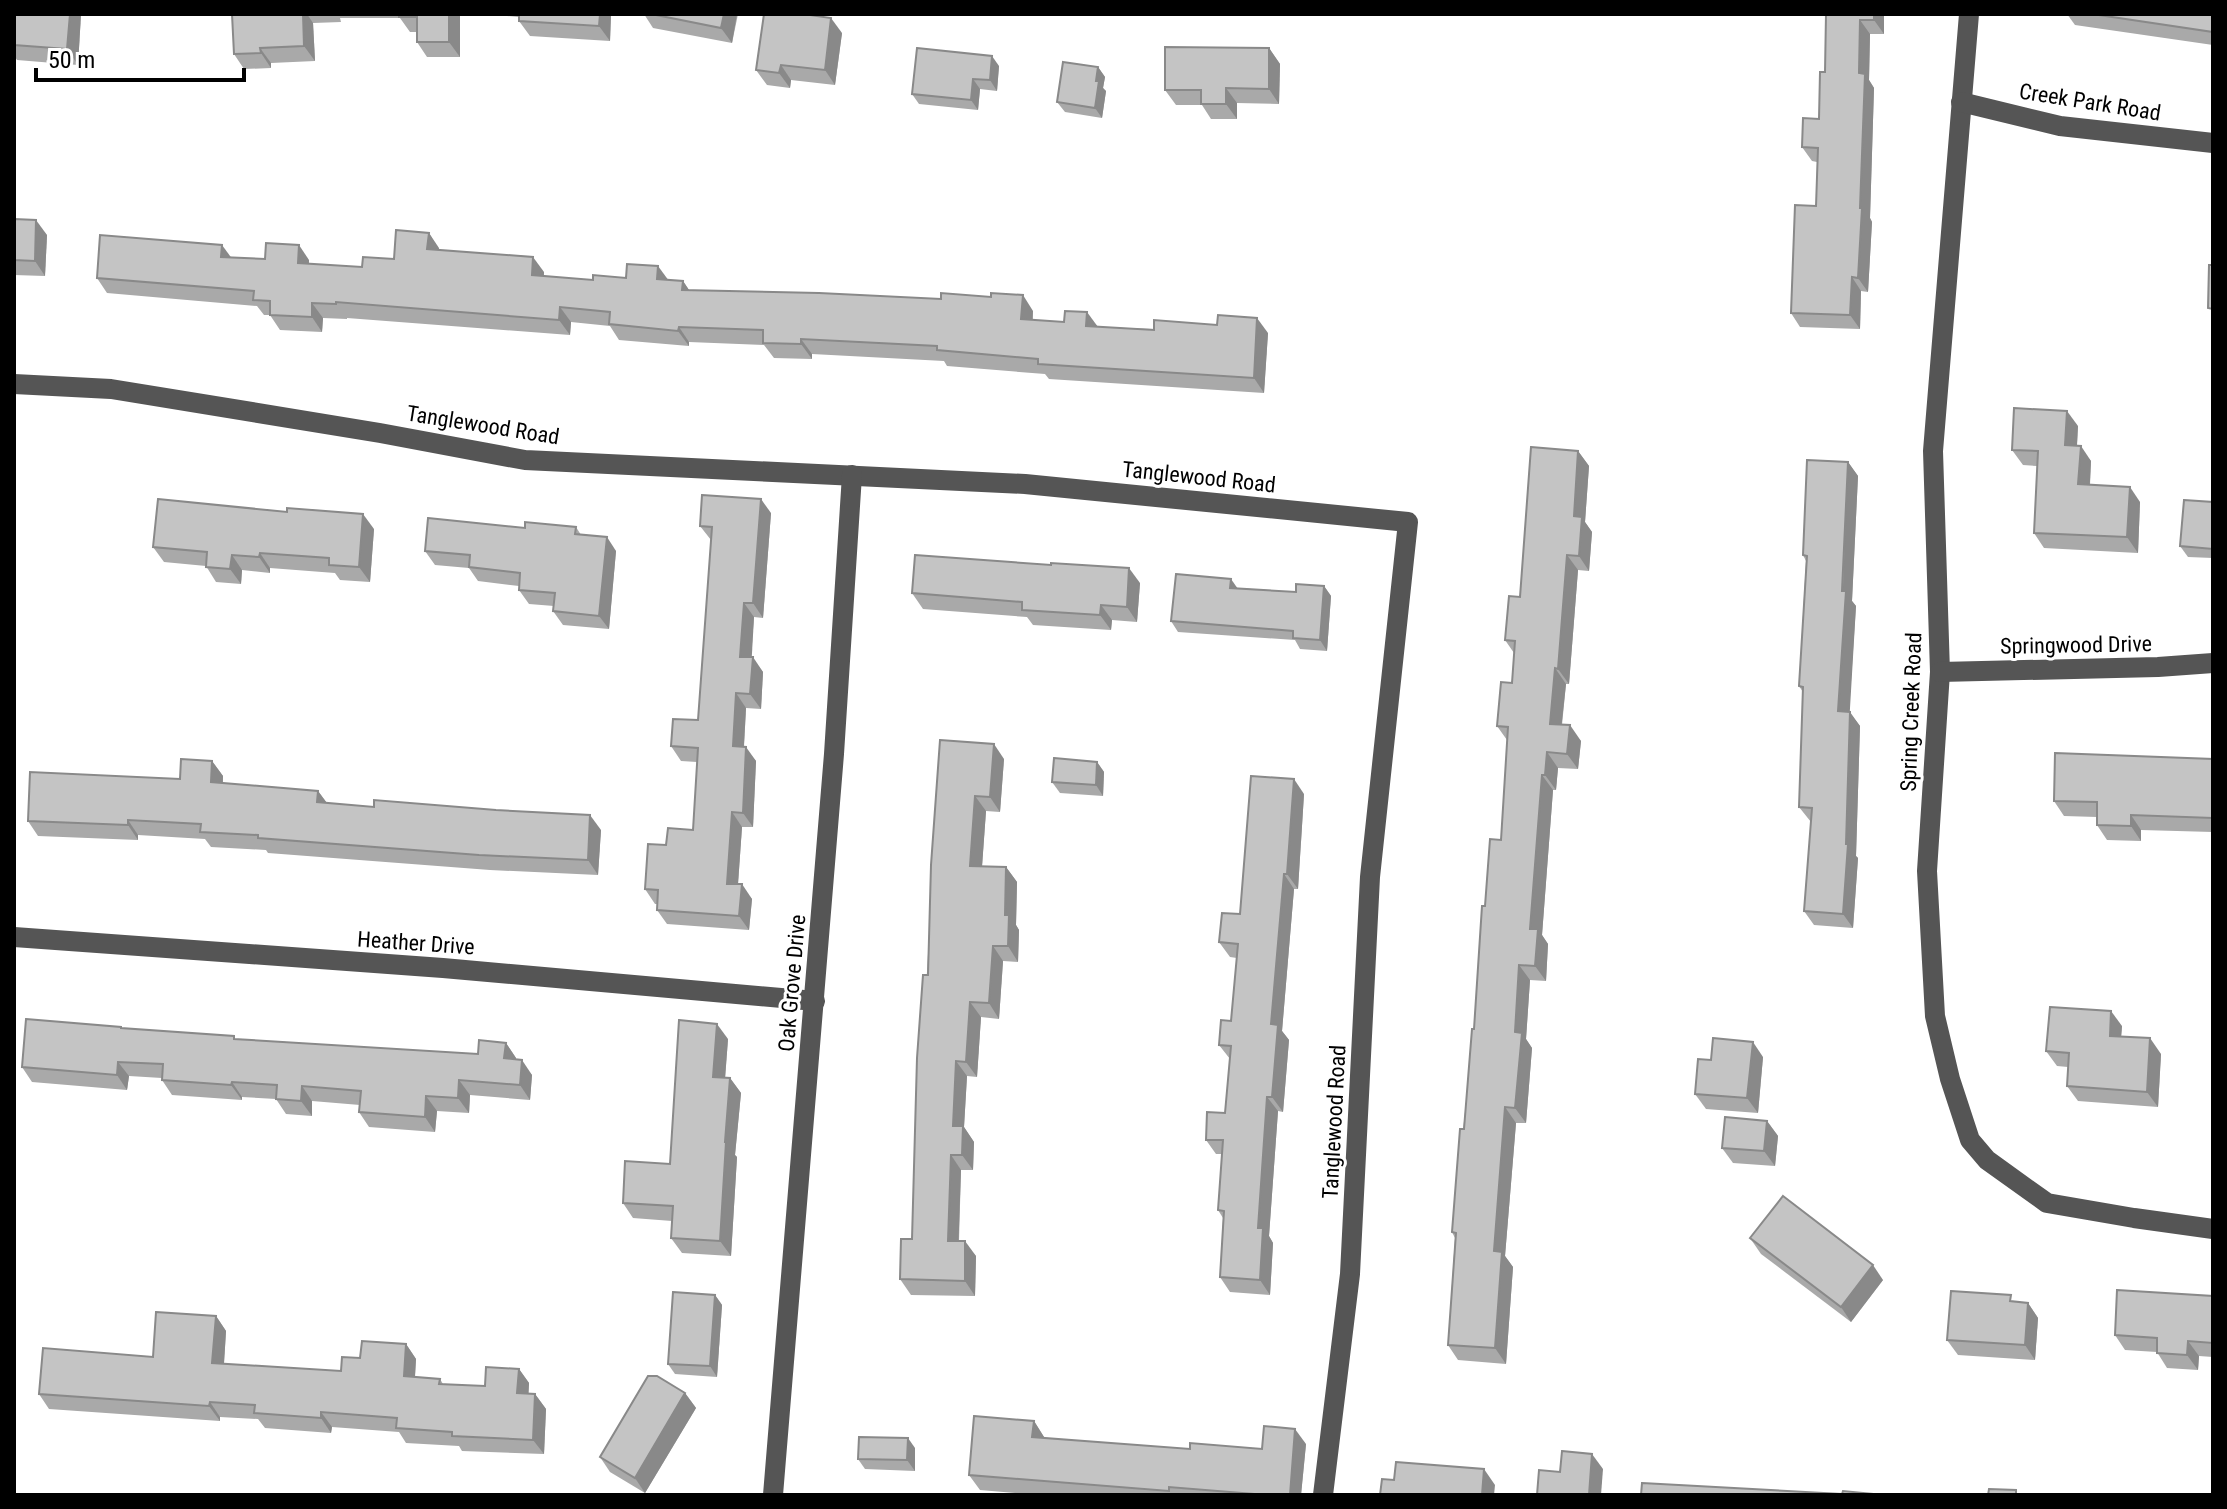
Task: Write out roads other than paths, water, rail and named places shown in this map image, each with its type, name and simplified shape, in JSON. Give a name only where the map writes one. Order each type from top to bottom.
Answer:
[{"type":"street","name":"Spring Creek Road","points":[[1969,14],[1933,451],[1940,672],[1927,871],[1935,1016],[1950,1079],[1970,1140],[1987,1160],[2047,1203],[2213,1229]]},
{"type":"street","name":"Creek Park Road","points":[[1961,102],[2060,126],[2213,143]]},
{"type":"street","name":"Tanglewood Road","points":[[14,384],[111,389],[525,460],[1025,484],[1408,522],[1370,877],[1350,1274],[1323,1495]]},
{"type":"street","name":"Oak Grove Drive","points":[[773,1495],[815,1001],[852,475]]},
{"type":"street","name":"Springwood Drive","points":[[1940,672],[2213,663]]},
{"type":"street","name":"Heather Drive","points":[[14,937],[443,968],[815,1001]]}]
